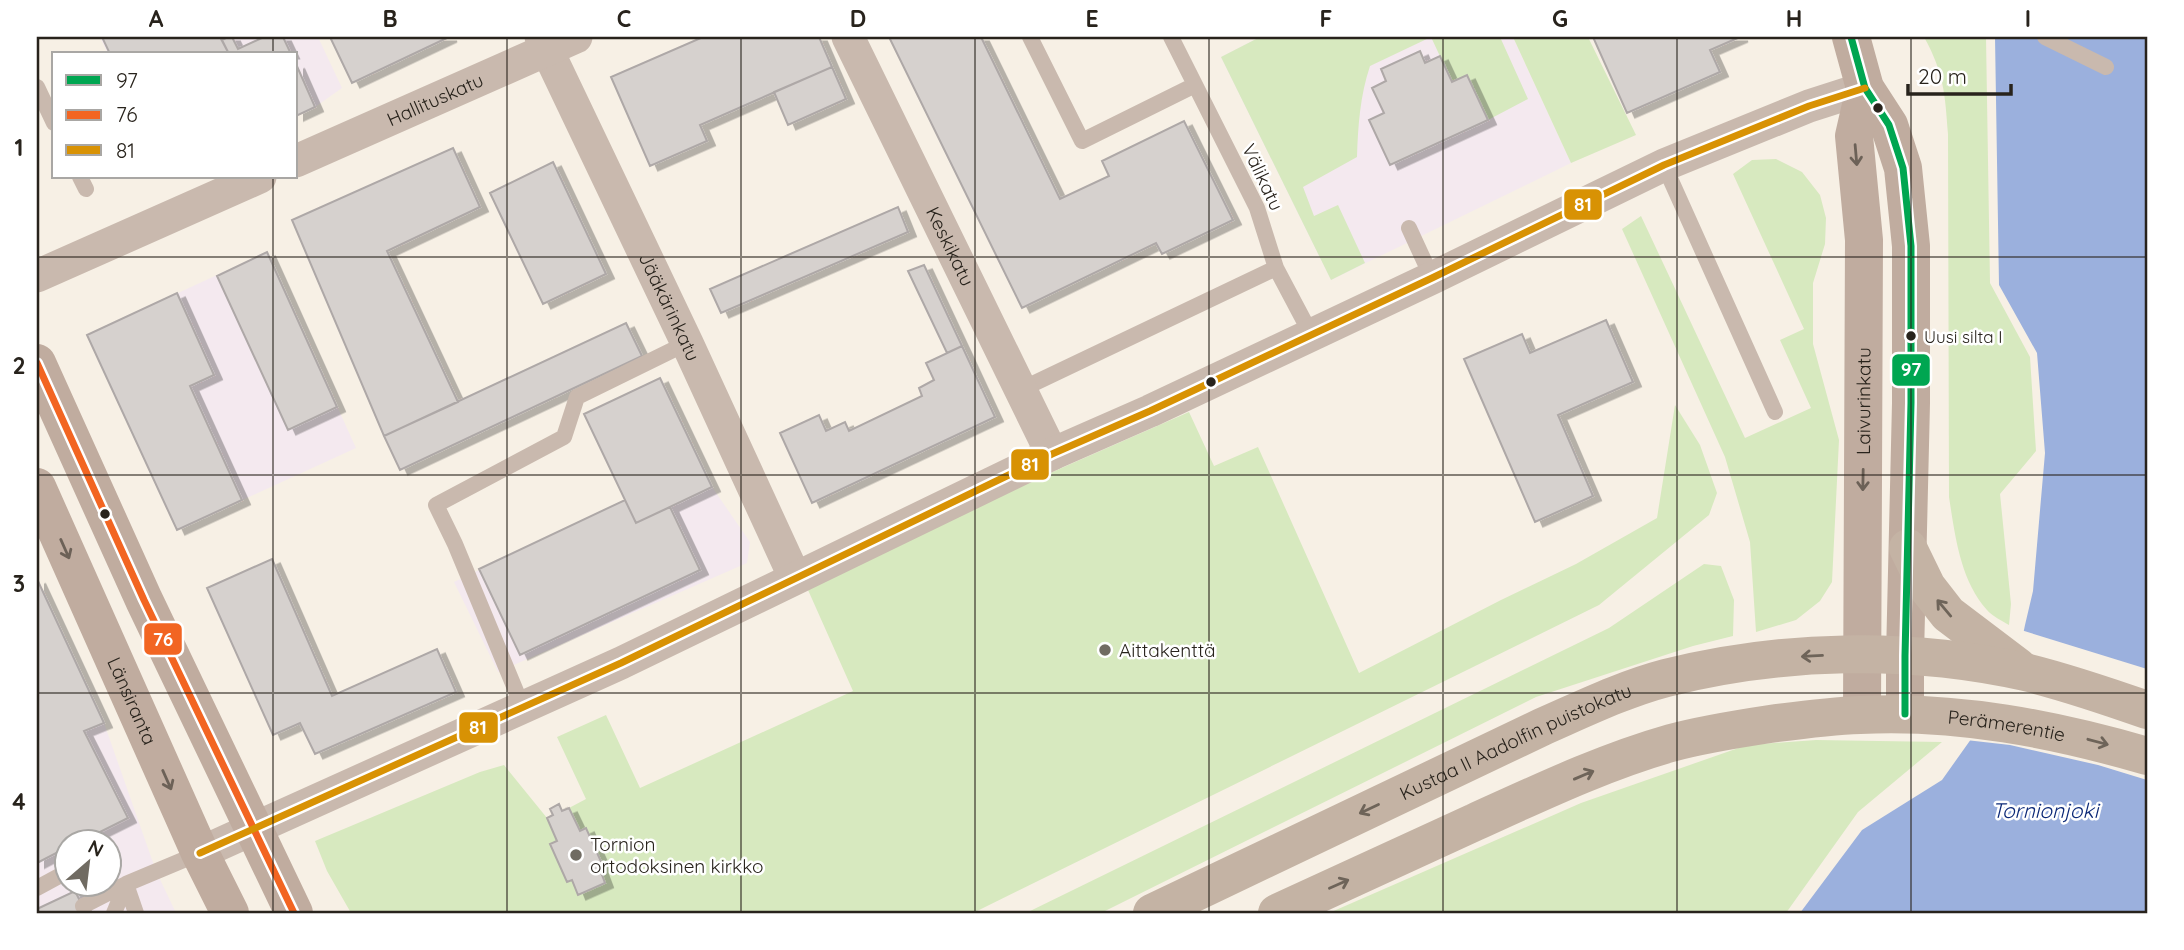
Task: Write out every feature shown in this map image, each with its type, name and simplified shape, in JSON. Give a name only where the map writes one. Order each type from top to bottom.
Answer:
[{"type":"highway","points":[[1908,548],[1927,587],[1948,614],[2003,664]]},
{"type":"highway","name":"Kustaa II Aadolfin puistokatu","points":[[1152,913],[1542,727],[1604,700],[1665,678],[1807,655],[1905,656]]},
{"type":"highway","points":[[1905,656],[2003,664],[2147,710]]},
{"type":"highway","points":[[1277,913],[1521,801],[1597,769],[1671,743],[1727,730],[1862,714]]},
{"type":"highway","name":"Perämerentie","points":[[1862,714],[1958,717],[2023,726],[2091,740],[2147,756]]},
{"type":"street","name":"Keskikatu","points":[[848,37],[1052,454]]},
{"type":"street","name":"Laivurinkatu","points":[[1851,37],[1865,88],[1889,125],[1903,168],[1911,246],[1912,403],[1905,714]]},
{"type":"street","name":"Hallituskatu","points":[[298,160],[555,41]]},
{"type":"street","name":"Jääkärinkatu","points":[[555,41],[687,343],[795,578]]},
{"type":"street","name":"Laivurinkatu","points":[[1862,714],[1864,240],[1854,136],[1865,88]]},
{"type":"street","points":[[200,853],[621,663],[1052,454],[1312,336],[1664,164],[1809,106],[1865,88]]},
{"type":"street","points":[[37,276],[258,178]]},
{"type":"street","points":[[37,363],[144,600],[294,913]]},
{"type":"street","name":"Länsiranta","points":[[37,487],[200,853],[230,913]]},
{"type":"lane","points":[[1030,37],[1082,141],[1195,85]]},
{"type":"lane","name":"Välikatu","points":[[1171,37],[1256,208],[1276,268],[1312,336]]},
{"type":"lane","points":[[2045,37],[2106,67]]},
{"type":"lane","points":[[37,87],[52,119]]},
{"type":"lane","points":[[1664,164],[1775,412]]},
{"type":"lane","points":[[1409,228],[1432,278]]},
{"type":"lane","points":[[1020,390],[1276,268]]},
{"type":"lane","points":[[523,708],[456,544],[436,505],[564,437],[577,397],[687,343]]},
{"type":"lane","points":[[83,906],[126,884],[200,853]]},
{"type":"lane","points":[[122,883],[126,884]]},
{"type":"lane","points":[[114,913],[126,884]]},
{"type":"lane","points":[[126,884],[136,913]]},
{"type":"shaded area","points":[[100,37],[318,37],[342,88],[298,115],[298,52],[107,52]]},
{"type":"shaded area","points":[[1260,37],[1513,37],[1571,163],[1331,280],[1221,57]]},
{"type":"shaded area","points":[[267,252],[356,448],[177,530],[87,335]]},
{"type":"shaded area","points":[[712,487],[750,542],[747,563],[498,672],[454,582],[625,500],[636,523]]},
{"type":"shaded area","points":[[37,579],[104,723],[156,871],[176,913],[37,913]]},
{"type":"green space","points":[[1260,37],[1431,37],[1370,66],[1360,111],[1357,157],[1303,187],[1314,216],[1338,205],[1365,263],[1331,280],[1221,57]]},
{"type":"green space","points":[[1431,37],[1500,37],[1528,99],[1488,120],[1467,75],[1452,82]]},
{"type":"green space","points":[[1513,37],[1588,37],[1636,135],[1571,163]]},
{"type":"green space","points":[[1924,37],[1986,37],[1990,283],[2030,357],[2036,451],[2000,494],[2011,604],[2009,625],[1989,612],[1971,585],[1960,556],[1949,497],[1948,134],[1942,84],[1936,62]]},
{"type":"green space","points":[[1776,159],[1802,172],[1820,195],[1826,218],[1825,244],[1813,283],[1813,344],[1839,440],[1832,582],[1820,601],[1796,620],[1756,632],[1750,542],[1725,457],[1622,229],[1641,216],[1745,438],[1811,408],[1780,340],[1804,329],[1733,174],[1752,160]]},
{"type":"green space","points":[[1675,405],[1700,445],[1717,493],[1709,515],[1599,605],[973,913],[351,913],[327,871],[315,841],[480,772],[504,765],[547,818],[557,841],[550,845],[567,882],[572,880],[579,895],[605,883],[599,867],[602,866],[586,829],[580,831],[569,808],[586,799],[557,737],[606,715],[640,788],[853,691],[804,581],[1189,412],[1214,466],[1258,447],[1359,673],[1576,564],[1657,518]]},
{"type":"green space","points":[[1704,564],[1721,566],[1734,600],[1733,636],[1693,646],[1536,697],[1101,913],[1026,913],[1609,628]]},
{"type":"green space","points":[[1816,740],[1942,742],[1858,812],[1786,913],[1329,913],[1581,803],[1747,745]]},
{"type":"water","name":"Tornionjoki","points":[[1995,37],[2147,37],[2147,913],[1800,913],[1862,830],[1942,780],[1991,711],[2018,659],[2033,591],[2045,453],[2037,353],[1999,285]]},
{"type":"pier","points":[[2021,630],[2147,669],[2147,780],[2098,765],[2010,745],[1966,740],[2002,684],[2015,657]]},
{"type":"building","points":[[102,37],[220,37],[228,52],[109,52]]},
{"type":"building","points":[[232,37],[238,49],[264,37],[283,37],[290,52],[228,52],[222,40]]},
{"type":"building","points":[[330,37],[449,37],[352,83]]},
{"type":"building","points":[[703,37],[819,37],[832,67],[700,125],[707,141],[650,166],[611,77]]},
{"type":"building","points":[[889,37],[981,37],[1060,199],[1109,176],[1102,161],[1184,121],[1233,220],[1162,254],[1156,243],[1022,308]]},
{"type":"building","points":[[1593,37],[1740,37],[1710,50],[1720,72],[1627,113]]},
{"type":"building","points":[[1420,51],[1425,63],[1440,56],[1452,82],[1467,75],[1488,120],[1390,165],[1369,120],[1384,113],[1372,88],[1386,81],[1381,69]]},
{"type":"building","points":[[832,67],[846,99],[788,125],[774,92]]},
{"type":"building","points":[[298,69],[315,107],[298,115]]},
{"type":"building","points":[[453,148],[480,207],[387,251],[458,402],[384,436],[292,220]]},
{"type":"building","points":[[553,162],[606,274],[543,304],[490,193]]},
{"type":"building","points":[[898,207],[908,232],[721,313],[710,289]]},
{"type":"building","points":[[267,252],[337,407],[288,430],[217,276]]},
{"type":"building","points":[[924,265],[962,346],[947,353],[908,271]]},
{"type":"building","points":[[177,293],[214,375],[190,386],[242,500],[177,530],[87,335]]},
{"type":"building","points":[[1606,320],[1633,382],[1558,415],[1593,496],[1535,522],[1464,359],[1522,334],[1530,353]]},
{"type":"building","points":[[626,323],[642,356],[400,470],[384,436]]},
{"type":"building","points":[[962,346],[995,417],[812,503],[780,433],[819,415],[826,431],[845,422],[849,431],[922,396],[919,388],[934,380],[926,363]]},
{"type":"building","points":[[660,378],[712,487],[636,523],[584,414]]},
{"type":"building","points":[[625,500],[636,523],[670,507],[700,570],[520,655],[479,569]]},
{"type":"building","points":[[272,559],[332,696],[437,649],[456,692],[315,754],[300,723],[273,735],[207,588]]},
{"type":"building","points":[[37,579],[104,723],[84,731],[128,818],[108,828],[52,828],[52,855],[37,863]]},
{"type":"building","name":"Tornion ortodoksinen kirkko","points":[[559,804],[562,811],[569,808],[580,831],[586,828],[603,866],[599,867],[605,883],[578,895],[572,880],[567,882],[550,844],[557,841],[547,818],[553,815],[550,809]]},
{"type":"building","points":[[60,898],[78,898],[86,913],[37,913],[37,909]]},
{"type":"transit line","name":"97","points":[[1851,37],[1865,88],[1889,125],[1903,168],[1911,246],[1905,714]]},
{"type":"transit line","name":"81","points":[[200,853],[621,663],[1052,454],[1150,411],[1432,278],[1664,165],[1809,106],[1865,88]]},
{"type":"transit line","name":"76","points":[[37,363],[144,600],[294,913]]},
{"type":"place","name":"Uusi silta I","points":[[1911,336]]},
{"type":"place","name":"Aittakenttä","points":[[1105,650]]},
{"type":"place","name":"Tornion ortodoksinen kirkko","points":[[576,855]]}]
